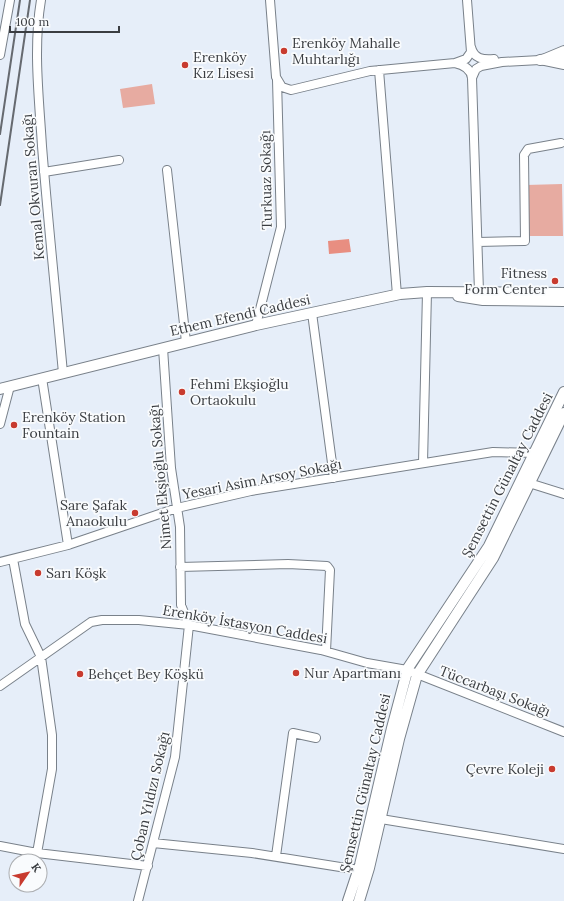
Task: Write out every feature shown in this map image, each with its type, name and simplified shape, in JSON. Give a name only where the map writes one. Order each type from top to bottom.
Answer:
[{"type":"main road","points":[[540,60],[564,58]]},
{"type":"main road","name":"Ethem Efendi Caddesi","points":[[5,388],[256,325],[397,295],[427,292],[564,293]]},
{"type":"main road","points":[[440,292],[478,300],[564,301]]},
{"type":"main road","name":"Şemsettin Günaltay Caddesi","points":[[348,901],[359,870],[407,670],[489,546],[564,392]]},
{"type":"main road","name":"Şemsettin Günaltay Caddesi","points":[[359,901],[369,868],[399,739],[417,675],[491,562],[564,413]]},
{"type":"street","points":[[0,55],[10,0]]},
{"type":"street","name":"Kemal Okvuran Sokağı","points":[[41,0],[36,45],[44,172],[63,373]]},
{"type":"street","name":"Turkuaz Sokağı","points":[[256,325],[281,227],[277,79],[270,0]]},
{"type":"street","points":[[277,79],[284,89],[293,90],[379,70],[455,63],[469,56],[470,46],[467,0]]},
{"type":"street","points":[[470,46],[473,54],[479,58],[495,59],[502,62]]},
{"type":"street","points":[[540,60],[564,50]]},
{"type":"street","points":[[472,78],[475,70],[479,66],[502,62],[540,60],[564,65]]},
{"type":"street","points":[[455,63],[469,69],[472,78],[479,292]]},
{"type":"street","points":[[379,70],[397,295]]},
{"type":"street","points":[[478,242],[525,240],[524,155],[528,149],[561,143]]},
{"type":"street","points":[[44,172],[118,160]]},
{"type":"street","points":[[168,170],[186,342]]},
{"type":"street","points":[[423,463],[427,292]]},
{"type":"street","points":[[312,313],[334,478]]},
{"type":"street","name":"Nimet Ekşioğlu Sokağı","points":[[163,348],[171,468],[180,534],[181,605],[189,625]]},
{"type":"street","points":[[42,378],[68,545]]},
{"type":"street","points":[[0,424],[5,388]]},
{"type":"street","name":"Yesari Asim Arsoy Sokağı","points":[[0,562],[68,545],[177,508],[251,492],[495,452],[535,453]]},
{"type":"street","points":[[530,483],[564,494]]},
{"type":"street","points":[[0,846],[37,853],[52,769],[52,735],[41,657],[25,624],[13,559]]},
{"type":"street","points":[[180,568],[288,564],[328,566],[330,570],[326,651]]},
{"type":"street","name":"Nimet Ekşioğlu Sokağı","points":[[174,623],[181,605]]},
{"type":"street","name":"Erenköy İstasyon Caddesi","points":[[0,686],[85,626],[94,622],[139,620],[189,625],[326,651],[367,663],[407,670]]},
{"type":"street","name":"Çoban Yıldızı Sokağı","points":[[138,901],[154,843],[176,749],[189,625]]},
{"type":"street","points":[[407,670],[417,675]]},
{"type":"street","name":"Tüccarbaşı Sokağı","points":[[417,675],[564,732]]},
{"type":"street","points":[[276,856],[293,733],[316,738]]},
{"type":"street","points":[[381,819],[564,849]]},
{"type":"street","points":[[154,843],[276,856],[359,870]]},
{"type":"street","points":[[48,854],[148,866]]},
{"type":"shaded area","points":[[152,84],[155,104],[123,108],[120,89]]},
{"type":"shaded area","points":[[562,184],[563,236],[527,236],[526,185]]},
{"type":"shaded area","points":[[349,239],[351,252],[329,254],[328,241]]},
{"type":"railway","points":[[0,134],[20,0]]},
{"type":"railway","points":[[0,205],[30,0]]},
{"type":"place","name":"Erenköy Mahalle Muhtarlığı","points":[[284,51]]},
{"type":"place","name":"Erenköy Kız Lisesi","points":[[185,65]]},
{"type":"place","name":"Fitness Form Center","points":[[555,281]]},
{"type":"place","name":"Fehmi Ekşioğlu Ortaokulu","points":[[182,392]]},
{"type":"place","name":"Erenköy Station Fountain","points":[[14,425]]},
{"type":"place","name":"Sare Şafak Anaokulu","points":[[135,513]]},
{"type":"place","name":"Sarı Köşk","points":[[38,573]]},
{"type":"place","name":"Nur Apartmanı","points":[[296,673]]},
{"type":"place","name":"Behçet Bey Köşkü","points":[[80,674]]},
{"type":"place","name":"Çevre Koleji","points":[[552,769]]}]
